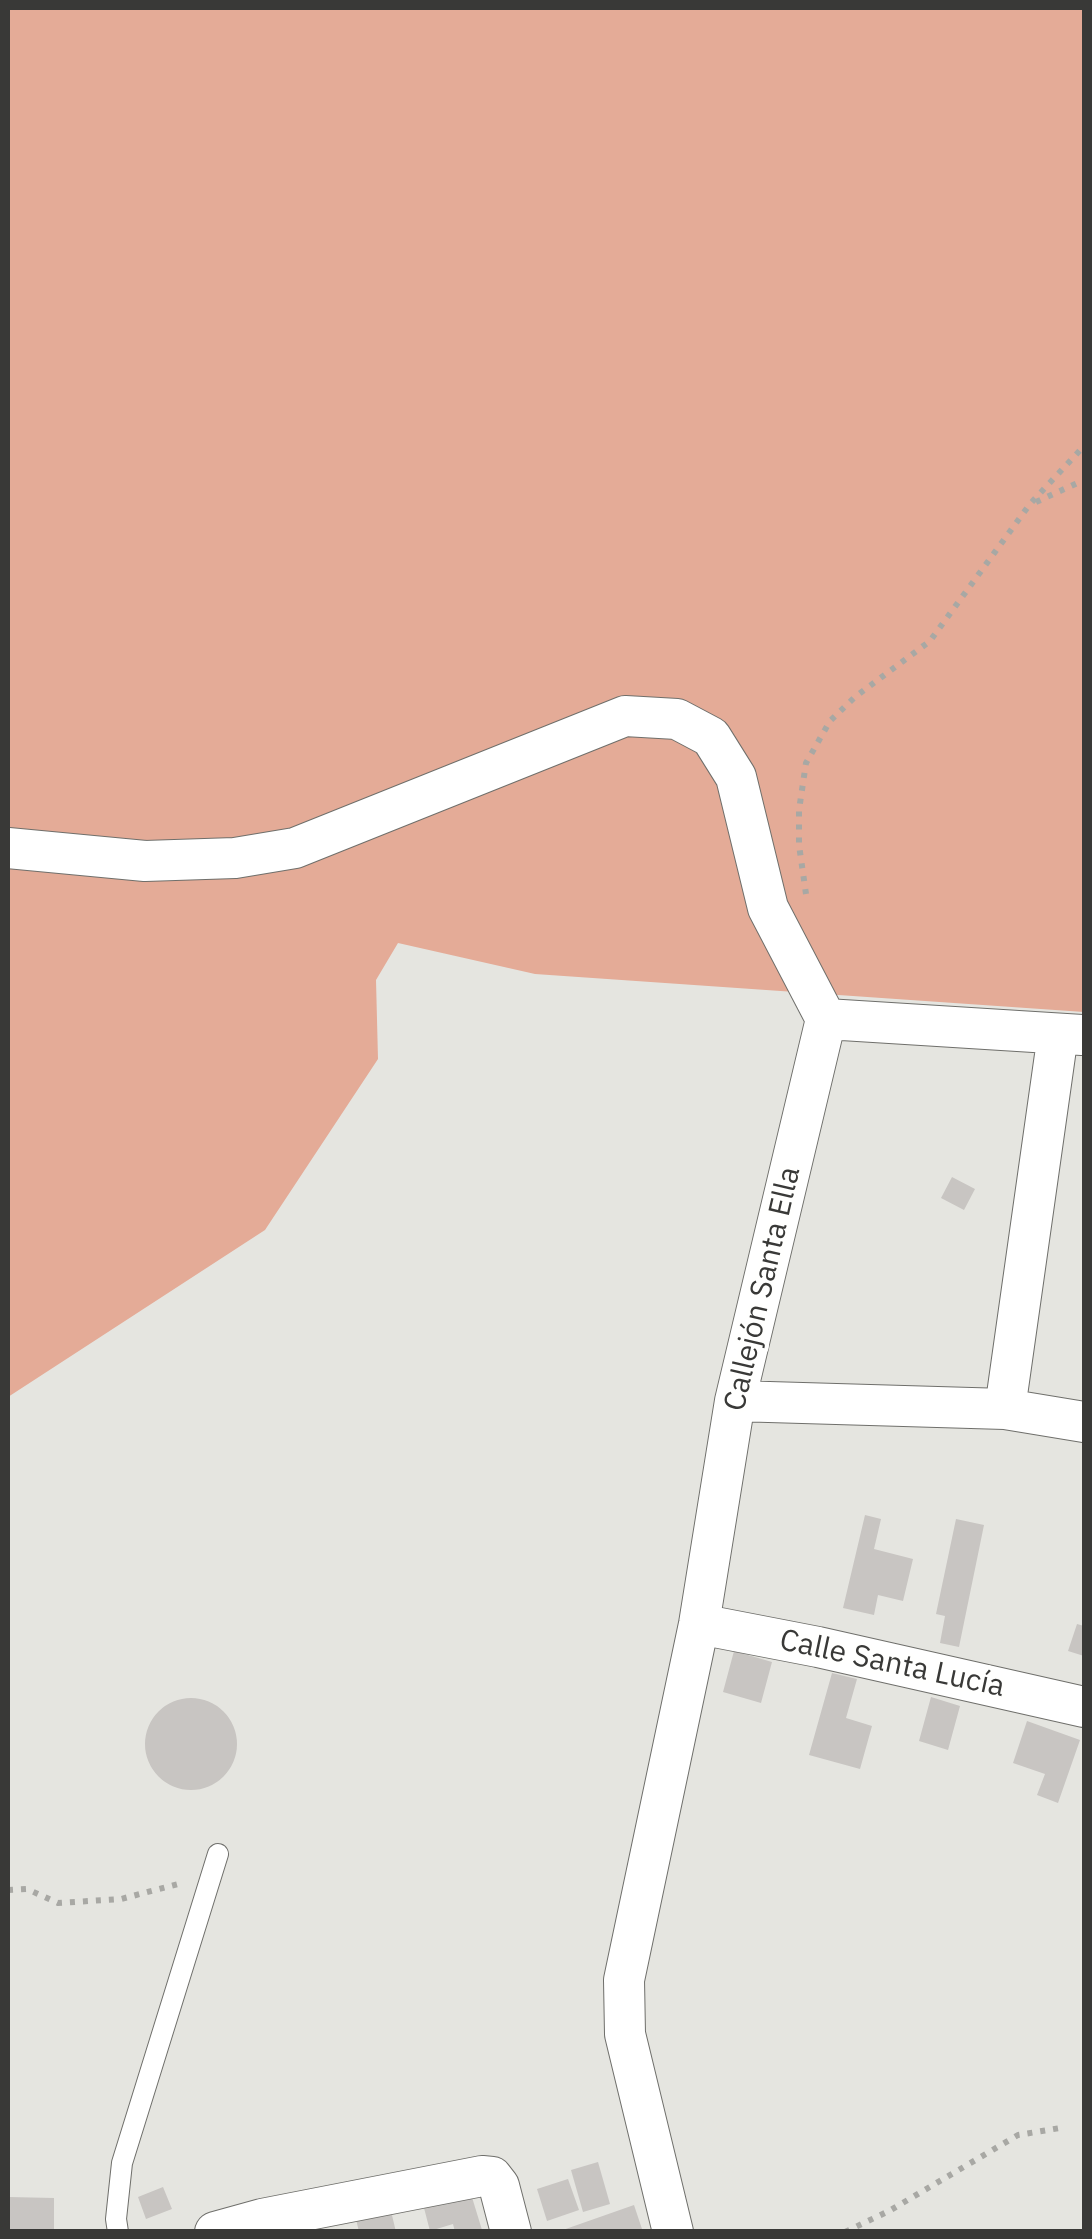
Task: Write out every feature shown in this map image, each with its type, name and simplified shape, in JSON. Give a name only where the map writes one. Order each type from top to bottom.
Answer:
[{"type":"street","points":[[8,848],[145,861],[235,858],[295,848],[625,716],[677,719],[711,736],[736,777],[768,908],[826,1019],[1072,1034],[1005,1409]]},
{"type":"street","name":"Callejón Santa Ella","points":[[673,2232],[625,2034],[624,1980],[699,1624],[735,1401],[826,1019]]},
{"type":"street","points":[[735,1401],[1005,1409],[1084,1422]]},
{"type":"street","name":"Calle Santa Lucía","points":[[699,1624],[1084,1707]]},
{"type":"street","points":[[215,2232],[263,2225],[482,2176],[492,2178],[499,2186],[511,2232]]},
{"type":"lane","points":[[118,2232],[122,2163],[218,1854]]},
{"type":"path","points":[[806,898],[799,810],[806,763],[830,721],[856,696],[930,640],[1030,504],[1084,446]]},
{"type":"path","points":[[1030,504],[1084,480]]},
{"type":"path","points":[[8,1890],[27,1889],[58,1902],[121,1899],[212,1876]]},
{"type":"path","points":[[845,2232],[889,2211],[1018,2135],[1060,2128]]},
{"type":"shaded area","points":[[8,8],[1084,8],[1084,1012],[535,974],[398,943],[376,980],[378,1059],[265,1230],[8,1397]]},
{"type":"building","points":[[952,1177],[975,1189],[964,1210],[941,1198]]},
{"type":"building","points":[[865,1515],[881,1519],[874,1549],[913,1559],[903,1601],[878,1595],[874,1615],[843,1608]]},
{"type":"building","points":[[956,1519],[984,1525],[959,1647],[940,1643],[945,1616],[936,1614]]},
{"type":"building","points":[[1077,1624],[1084,1626],[1084,1656],[1068,1651]]},
{"type":"building","points":[[734,1651],[772,1662],[761,1703],[723,1692]]},
{"type":"building","points":[[832,1673],[857,1679],[846,1718],[872,1726],[860,1769],[809,1755]]},
{"type":"building","points":[[931,1697],[960,1706],[948,1750],[919,1741]]},
{"type":"building","points":[[182,1698],[200,1698],[217,1705],[230,1718],[237,1744],[230,1770],[217,1783],[200,1790],[182,1790],[165,1783],[152,1770],[145,1753],[145,1735],[152,1718],[165,1705]]},
{"type":"building","points":[[1027,1721],[1080,1740],[1058,1803],[1037,1795],[1045,1774],[1013,1763]]},
{"type":"building","points":[[598,2162],[610,2204],[583,2212],[571,2170]]},
{"type":"building","points":[[568,2179],[579,2210],[547,2221],[537,2189]]},
{"type":"building","points":[[163,2187],[172,2209],[146,2219],[138,2197]]},
{"type":"building","points":[[471,2194],[482,2230],[455,2232],[453,2224],[430,2231],[424,2208]]},
{"type":"building","points":[[9,2197],[54,2198],[54,2232],[8,2232]]},
{"type":"building","points":[[634,2205],[643,2232],[560,2232],[560,2231]]},
{"type":"building","points":[[391,2211],[396,2232],[359,2232],[356,2219]]}]
